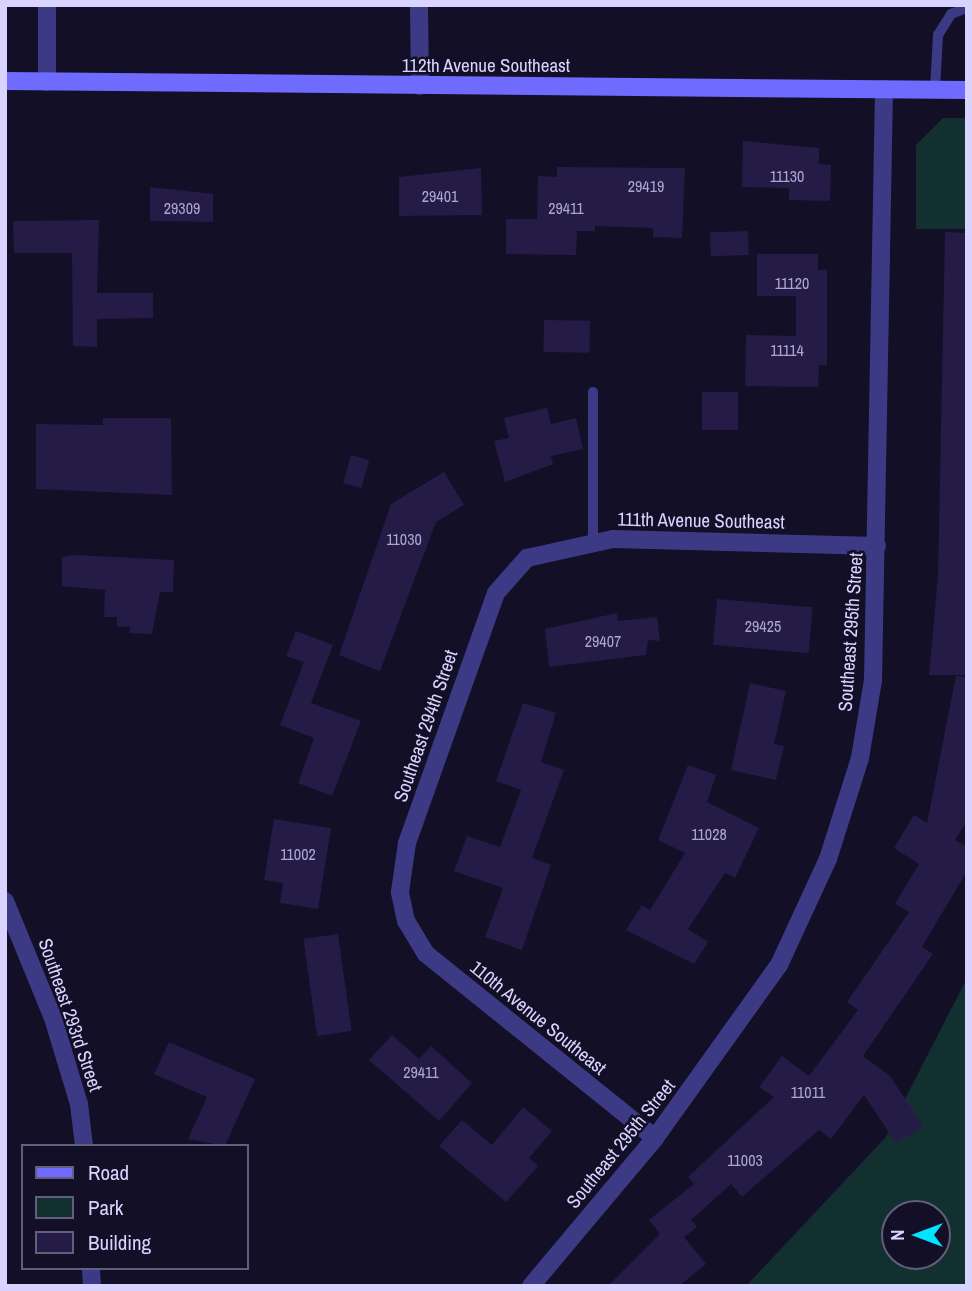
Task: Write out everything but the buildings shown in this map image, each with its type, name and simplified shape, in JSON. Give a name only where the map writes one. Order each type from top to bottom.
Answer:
[{"type":"street","points":[[47,5],[47,82]]},
{"type":"street","points":[[419,5],[420,86]]},
{"type":"street","name":"112th Avenue Southeast","points":[[5,81],[967,90]]},
{"type":"street","name":"Southeast 295th Street","points":[[531,1286],[655,1138],[779,965],[828,859],[860,758],[873,680],[884,89]]},
{"type":"street","name":"111th Avenue Southeast","points":[[527,558],[593,542],[877,546]]},
{"type":"street","name":"Southeast 294th Street","points":[[406,921],[400,892],[407,843],[496,593],[527,558]]},
{"type":"street","name":"Southeast 293rd Street","points":[[5,901],[11,927],[79,1104],[84,1144]]},
{"type":"street","name":"110th Avenue Southeast","points":[[406,921],[426,954],[655,1138]]},
{"type":"lane","points":[[936,89],[938,35],[951,14],[967,8]]},
{"type":"lane","points":[[593,392],[593,542]]},
{"type":"green space","points":[[943,118],[967,118],[967,229],[916,229],[916,145]]},
{"type":"green space","points":[[967,978],[967,1286],[746,1286],[885,1138]]}]
